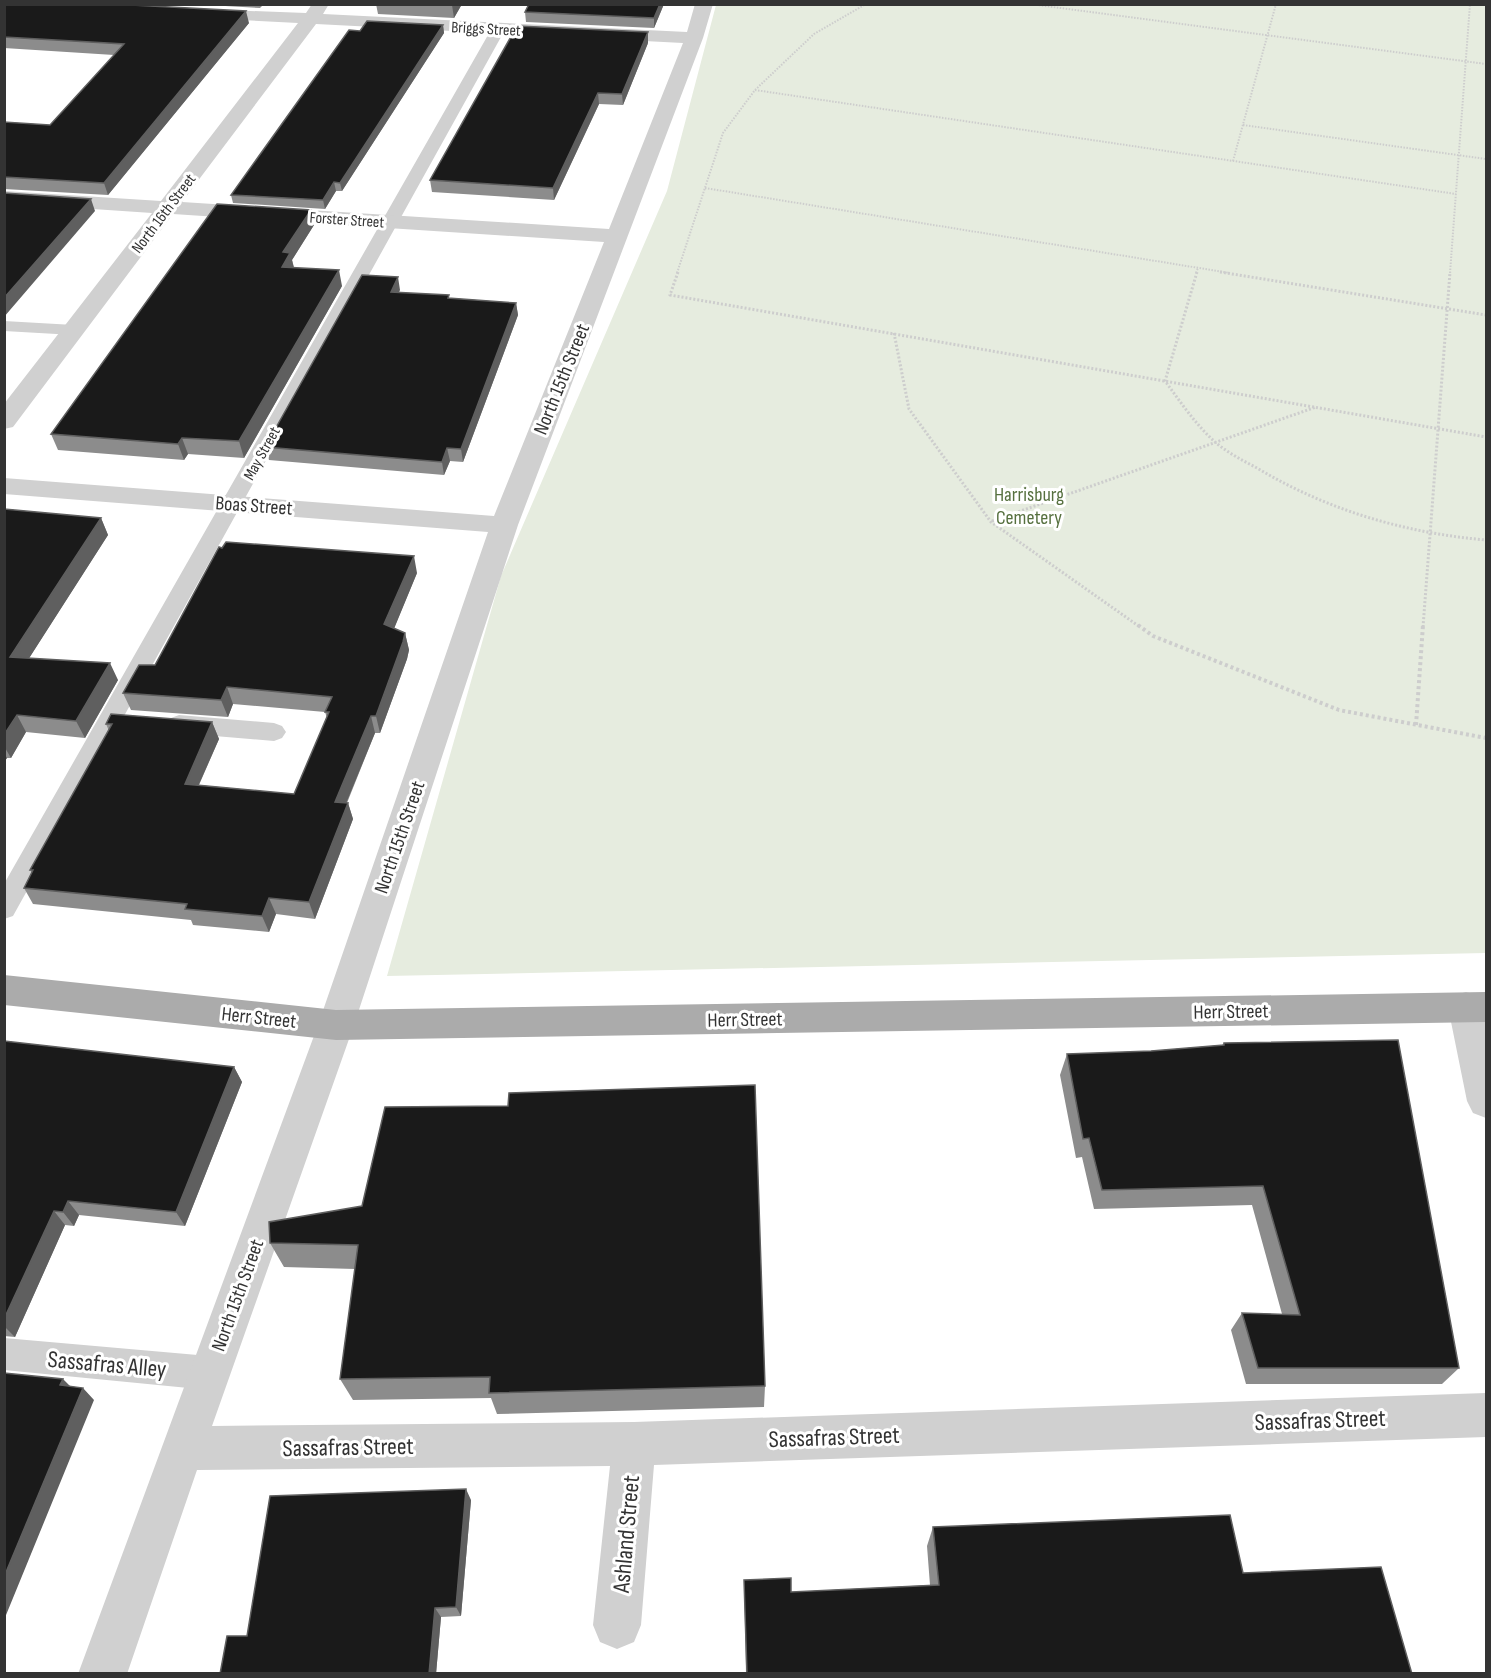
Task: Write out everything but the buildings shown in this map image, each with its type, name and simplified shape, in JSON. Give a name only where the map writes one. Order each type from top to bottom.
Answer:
[{"type":"main road","name":"Herr Street","points":[[4,990],[336,1025],[1476,1007]]},
{"type":"street","name":"North 15th Street","points":[[102,1674],[336,1025],[504,525],[618,236],[694,38],[704,4]]},
{"type":"street","name":"Briggs Street","points":[[180,12],[315,12],[499,28],[694,38]]},
{"type":"street","name":"North 16th Street","points":[[4,422],[315,12]]},
{"type":"street","name":"Forster Street","points":[[4,197],[618,236]]},
{"type":"street","name":"Boas Street","points":[[4,486],[504,525]]},
{"type":"street","points":[[1476,1007],[1486,1101]]},
{"type":"street","name":"Sassafras Street","points":[[182,1448],[634,1444],[1486,1415]]},
{"type":"street","name":"Ashland Street","points":[[617,1625],[634,1444]]},
{"type":"lane","name":"May Street","points":[[4,909],[135,721],[233,503],[499,28]]},
{"type":"lane","points":[[4,326],[74,330]]},
{"type":"lane","points":[[135,721],[274,732]]},
{"type":"lane","name":"Sassafras Alley","points":[[4,1354],[209,1373]]},
{"type":"path","points":[[866,4],[814,34],[755,90],[723,133],[670,295],[1486,437]]},
{"type":"path","points":[[1030,4],[1486,64]]},
{"type":"path","points":[[1233,161],[1276,4]]},
{"type":"path","points":[[1416,725],[1470,4]]},
{"type":"path","points":[[755,90],[1456,194]]},
{"type":"path","points":[[1243,125],[1486,159]]},
{"type":"path","points":[[705,188],[1486,315]]},
{"type":"path","points":[[1165,381],[1198,268]]},
{"type":"path","points":[[894,333],[909,409],[991,522],[1153,636],[1339,710],[1486,738]]},
{"type":"path","points":[[1165,381],[1191,416],[1216,442],[1265,474],[1322,500],[1384,522],[1431,533],[1486,540]]},
{"type":"path","points":[[991,522],[1316,407]]},
{"type":"green space","name":"Harrisburg Cemetery","points":[[716,5],[1486,5],[1486,953],[387,976],[501,576],[667,191]]}]
